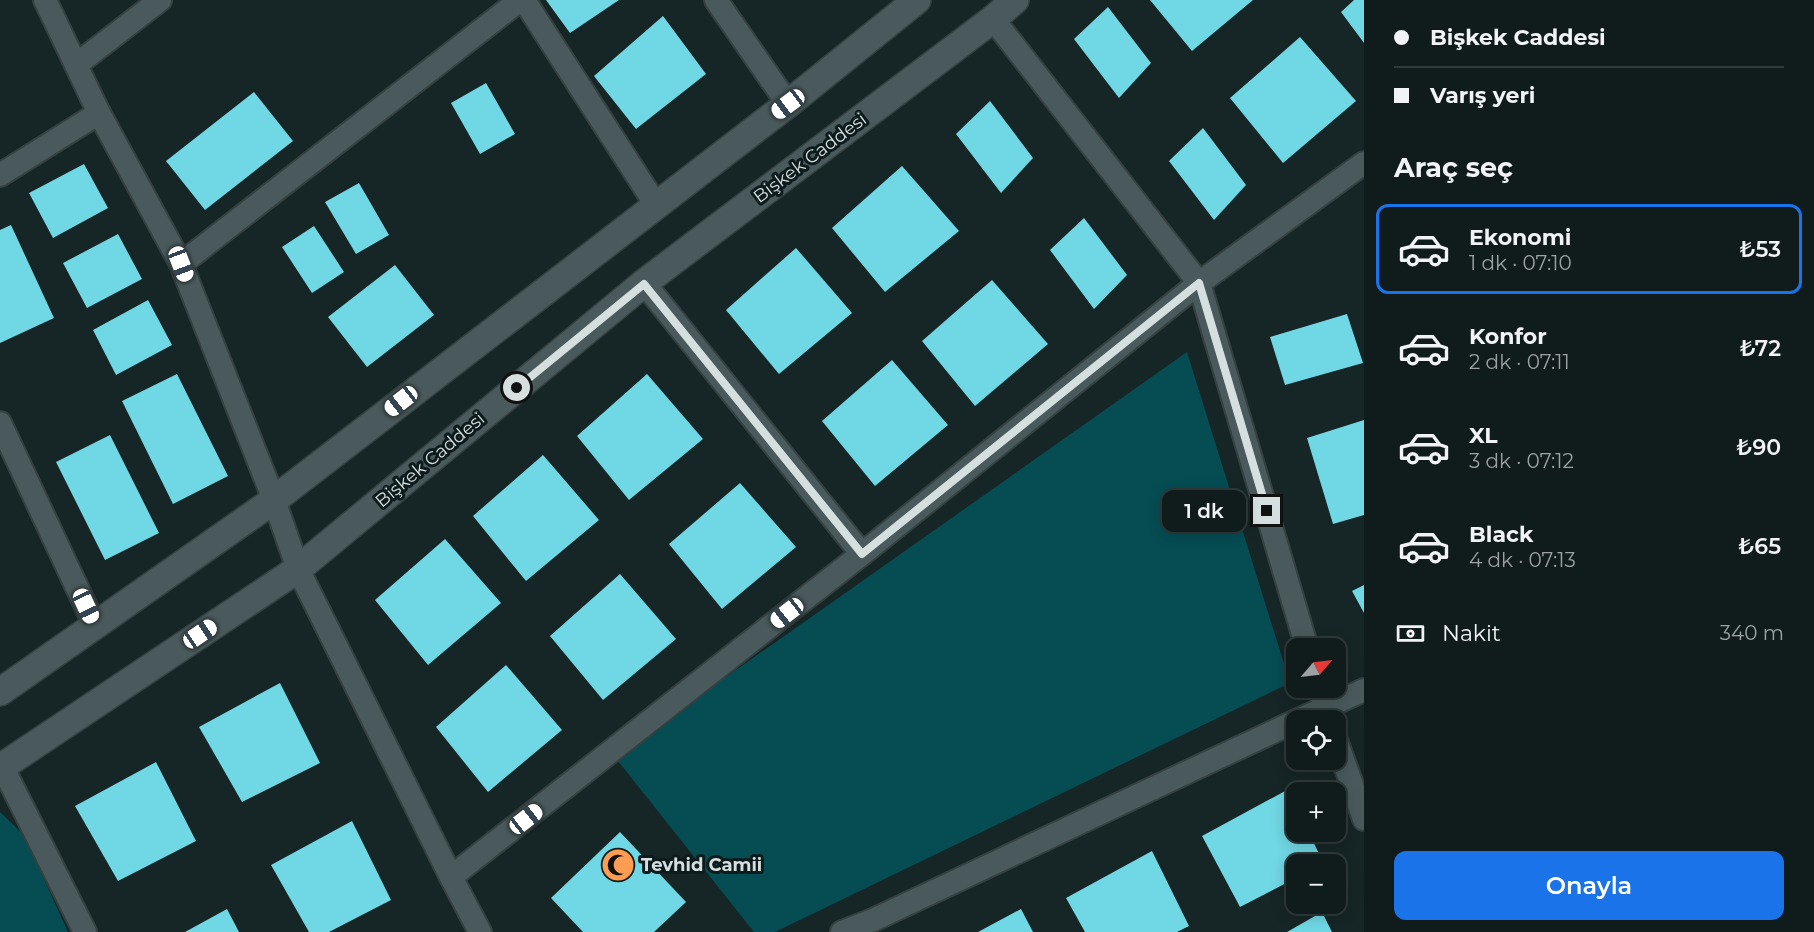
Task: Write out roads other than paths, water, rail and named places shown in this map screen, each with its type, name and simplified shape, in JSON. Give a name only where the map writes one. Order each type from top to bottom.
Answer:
[{"type":"street","points":[[45,0],[99,113],[181,264],[274,500],[298,569],[480,932]]},
{"type":"street","points":[[76,64],[160,0]]},
{"type":"street","points":[[181,264],[522,0],[656,205]]},
{"type":"street","points":[[716,0],[788,104]]},
{"type":"street","points":[[0,692],[274,500],[788,104],[917,0]]},
{"type":"street","name":"Bişkek Caddesi","points":[[1,767],[298,569],[644,284],[1015,0]]},
{"type":"street","points":[[993,19],[1199,283],[1304,638]]},
{"type":"street","points":[[0,175],[99,113]]},
{"type":"street","points":[[451,877],[862,554],[1199,283],[1364,163]]},
{"type":"street","points":[[644,284],[862,554]]},
{"type":"street","points":[[0,423],[95,626]]},
{"type":"street","points":[[1324,705],[1364,690]]},
{"type":"street","points":[[842,932],[876,926],[1286,725]]},
{"type":"street","points":[[1,767],[85,932]]},
{"type":"street","points":[[1346,768],[1364,819]]},
{"type":"place","name":"Tevhid Camii","points":[[618,865]]}]
